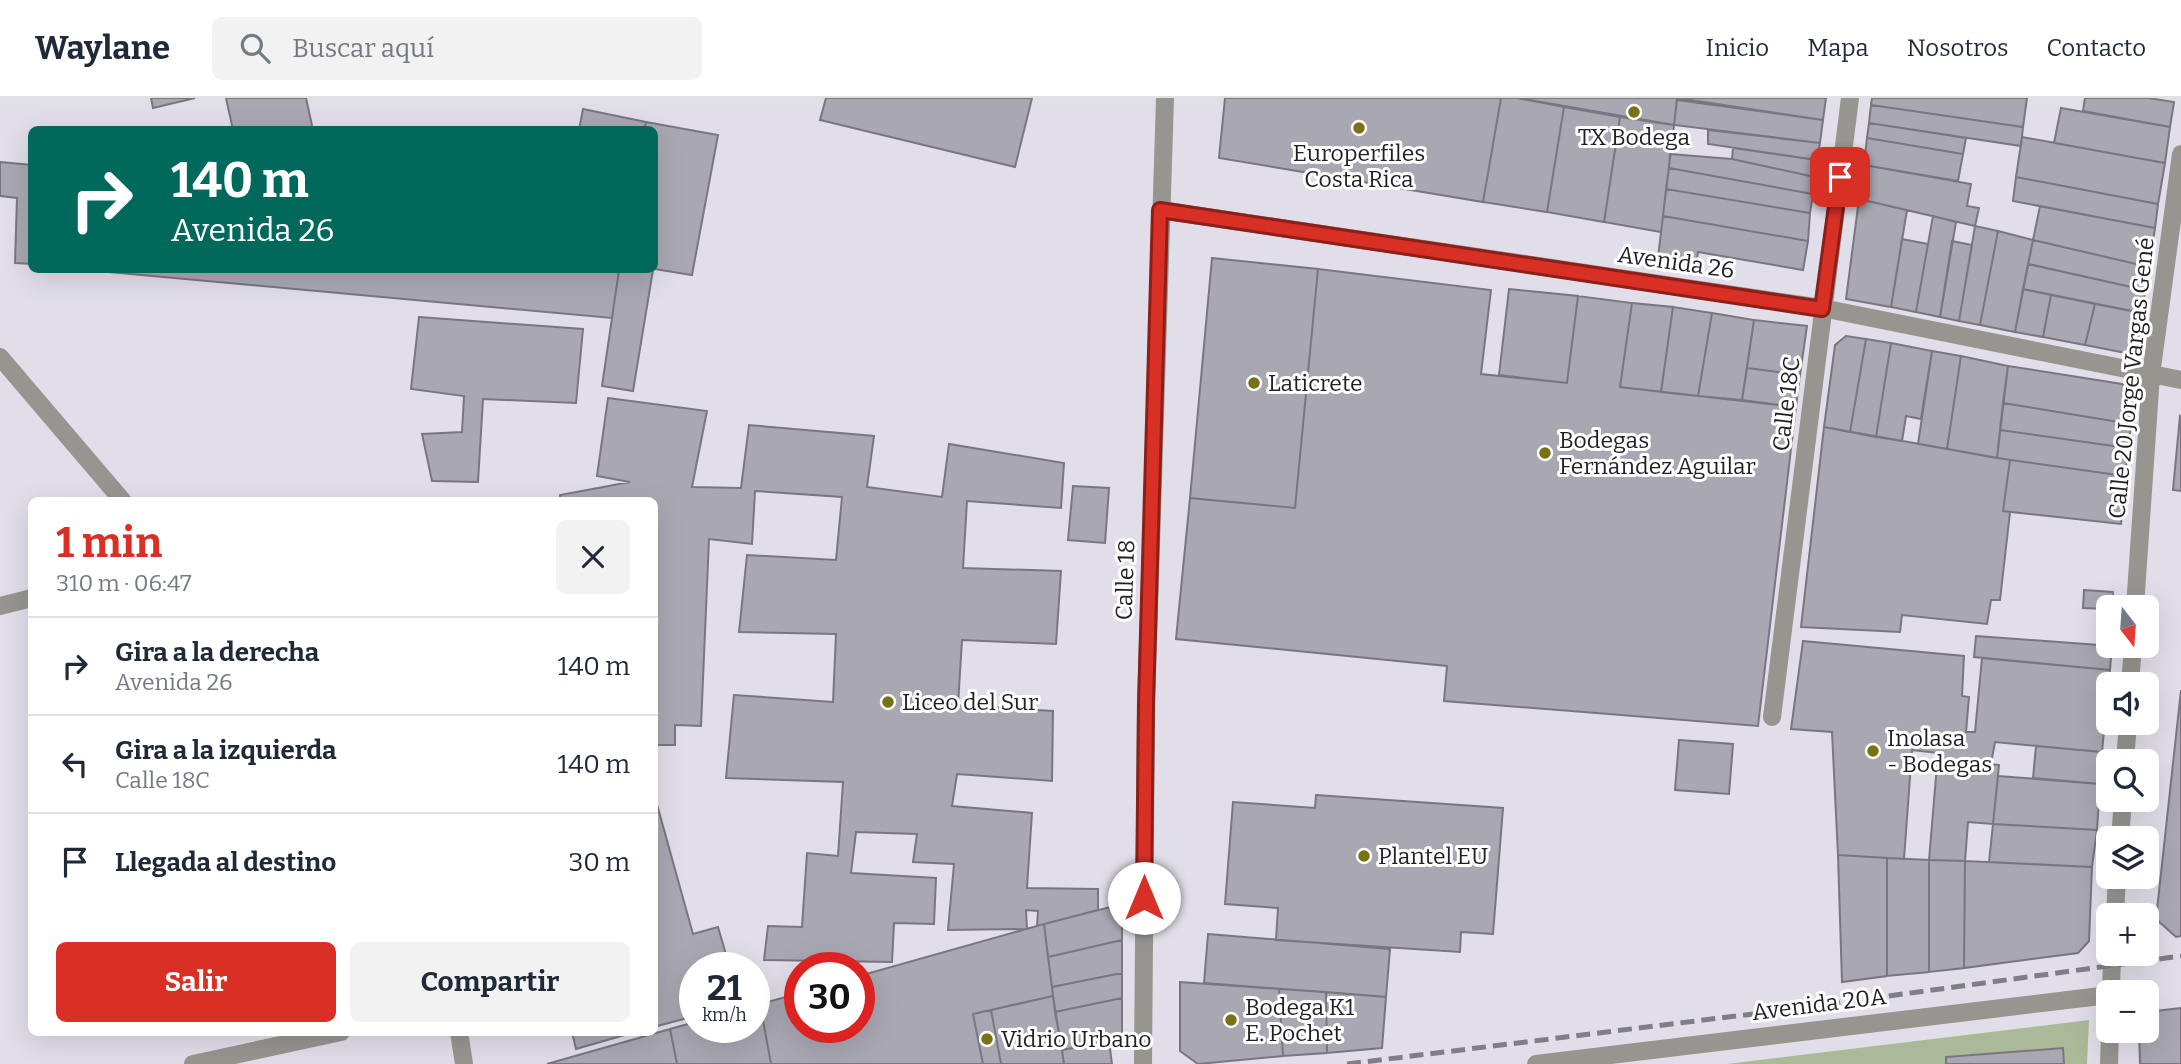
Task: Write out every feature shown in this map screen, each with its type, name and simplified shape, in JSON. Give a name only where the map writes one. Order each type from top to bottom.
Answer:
[{"type":"street","name":"Calle 18","points":[[1143,1064],[1146,704],[1165,98]]},
{"type":"street","name":"Calle 18C","points":[[1772,717],[1850,98]]},
{"type":"street","name":"Calle 20 Jorge Vargas Gené","points":[[2136,595],[2151,375],[2181,154]]},
{"type":"street","name":"Avenida 26","points":[[1160,210],[1822,309],[2181,380]]},
{"type":"street","points":[[0,357],[119,497]]},
{"type":"street","points":[[0,606],[28,599]]},
{"type":"street","name":"Avenida 20A","points":[[1536,1064],[2096,996]]},
{"type":"street","points":[[193,1064],[322,1036]]},
{"type":"street","points":[[460,1036],[464,1064]]},
{"type":"street","points":[[2109,1064],[2110,1043]]},
{"type":"green space","points":[[2089,1020],[2087,1064],[2064,1064],[2063,1048],[1946,1056],[1946,1064],[1727,1064]]},
{"type":"building","points":[[151,98],[195,98],[153,108]]},
{"type":"building","points":[[226,98],[306,98],[312,126],[232,126]]},
{"type":"building","points":[[826,98],[1032,98],[1015,167],[820,120]]},
{"type":"building","name":"Europerfiles Costa Rica","points":[[1225,98],[1501,98],[1483,202],[1219,158]]},
{"type":"building","points":[[1501,98],[1517,98],[1564,107],[1547,212],[1483,202]]},
{"type":"building","name":"TX Bodega","points":[[1518,98],[1677,98],[1674,125]]},
{"type":"building","points":[[1677,98],[1826,98],[1823,120]]},
{"type":"building","points":[[1872,98],[2027,98],[2023,127],[1871,105]]},
{"type":"building","points":[[2085,98],[2148,98],[2174,102],[2170,127],[2083,111]]},
{"type":"building","points":[[1677,100],[1823,120],[1820,143],[1674,125]]},
{"type":"building","points":[[1871,105],[2023,127],[2021,146],[1869,123]]},
{"type":"building","points":[[1564,107],[1620,117],[1604,222],[1547,212]]},
{"type":"building","points":[[2061,108],[2170,127],[2165,163],[2054,143]]},
{"type":"building","points":[[583,109],[646,122],[645,126],[580,126]]},
{"type":"building","points":[[1620,117],[1674,125],[1661,232],[1604,222]]},
{"type":"building","points":[[646,122],[718,135],[692,275],[658,270],[658,126],[645,126]]},
{"type":"building","points":[[1869,123],[1966,138],[1963,154],[1867,138]]},
{"type":"building","points":[[1708,130],[1820,143],[1817,160],[1708,144]]},
{"type":"building","points":[[2022,137],[2165,163],[2158,204],[2016,177]]},
{"type":"building","points":[[1867,138],[1963,154],[1958,181],[1864,165]]},
{"type":"building","points":[[1733,148],[1817,160],[1815,177],[1732,159]]},
{"type":"building","points":[[1670,154],[1732,159],[1815,177],[1813,194],[1669,168]]},
{"type":"building","points":[[0,162],[28,165],[28,264],[15,263],[17,198],[0,196]]},
{"type":"building","points":[[1864,165],[1971,184],[1967,206],[1979,208],[1975,226],[1859,199]]},
{"type":"building","points":[[1669,168],[1813,194],[1810,213],[1666,189]]},
{"type":"building","points":[[2016,177],[2158,204],[2155,228],[2013,201]]},
{"type":"building","points":[[1666,189],[1810,213],[1808,241],[1663,216]]},
{"type":"building","points":[[1859,199],[1907,210],[1891,307],[1846,299]]},
{"type":"building","points":[[2040,206],[2155,228],[2149,267],[2033,240]]},
{"type":"building","points":[[1663,216],[1808,241],[1803,270],[1698,252],[1695,272],[1657,266]]},
{"type":"building","points":[[1933,216],[1956,222],[1940,317],[1916,312]]},
{"type":"building","points":[[1975,226],[1998,231],[1980,325],[1959,321]]},
{"type":"building","points":[[1998,231],[2033,240],[2015,332],[1980,325]]},
{"type":"building","points":[[1902,239],[1928,244],[1916,312],[1891,307]]},
{"type":"building","points":[[2033,240],[2149,267],[2145,290],[2028,264]]},
{"type":"building","points":[[1952,241],[1972,245],[1959,321],[1940,317]]},
{"type":"building","name":"Laticrete","points":[[1212,258],[1318,269],[1295,508],[1190,498]]},
{"type":"building","points":[[2028,264],[2145,290],[2142,313],[2023,289]]},
{"type":"building","name":"Bodegas Fernández Aguilar","points":[[1318,269],[1491,290],[1481,374],[1567,383],[1578,296],[1632,303],[1620,387],[1796,407],[1758,726],[1444,701],[1447,666],[1176,639],[1190,498],[1295,508]]},
{"type":"building","points":[[120,273],[619,273],[612,318]]},
{"type":"building","points":[[619,273],[653,273],[633,391],[602,386]]},
{"type":"building","points":[[1509,289],[1578,296],[1567,383],[1499,375]]},
{"type":"building","points":[[2023,289],[2051,295],[2043,337],[2015,332]]},
{"type":"building","points":[[2051,295],[2095,304],[2085,345],[2043,337]]},
{"type":"building","points":[[1632,303],[1673,307],[1661,392],[1620,387]]},
{"type":"building","points":[[2095,304],[2142,313],[2136,355],[2085,345]]},
{"type":"building","points":[[1673,307],[1712,313],[1698,396],[1661,392]]},
{"type":"building","points":[[1712,313],[1754,320],[1742,400],[1698,396]]},
{"type":"building","points":[[419,317],[583,329],[576,403],[483,399],[478,482],[432,481],[422,434],[462,432],[464,396],[411,389]]},
{"type":"building","points":[[1754,320],[1807,326],[1800,375],[1747,368]]},
{"type":"building","points":[[1846,336],[1866,339],[1850,432],[1824,427],[1835,345]]},
{"type":"building","points":[[1866,339],[1891,343],[1876,437],[1850,432]]},
{"type":"building","points":[[1891,343],[1932,351],[1921,419],[1906,416],[1902,441],[1876,437]]},
{"type":"building","points":[[1932,351],[1961,356],[1947,449],[1918,444]]},
{"type":"building","points":[[1961,356],[2008,366],[1997,458],[1947,449]]},
{"type":"building","points":[[2008,366],[2122,384],[2135,396],[2131,424],[2003,403]]},
{"type":"building","points":[[1747,368],[1800,375],[1796,407],[1742,400]]},
{"type":"building","points":[[608,398],[707,411],[692,487],[741,488],[749,425],[874,436],[867,487],[942,497],[949,444],[1064,463],[1061,508],[967,501],[963,568],[1061,571],[1056,644],[962,640],[958,705],[1053,711],[1052,781],[957,774],[952,806],[1032,813],[1027,888],[1098,889],[1098,910],[1037,926],[1038,911],[1026,910],[1027,929],[948,930],[954,864],[913,862],[917,834],[856,832],[851,873],[936,878],[934,924],[894,923],[892,962],[875,962],[875,952],[784,952],[784,960],[770,960],[770,952],[765,952],[768,926],[802,927],[807,853],[838,856],[843,782],[726,778],[734,695],[833,702],[836,634],[739,632],[747,555],[836,560],[842,497],[755,491],[752,544],[709,539],[701,726],[675,725],[675,745],[658,745],[658,497],[560,497],[630,482],[597,476]]},
{"type":"building","points":[[2003,403],[2131,424],[2128,448],[2000,430]]},
{"type":"building","points":[[2181,417],[2181,491],[2173,490]]},
{"type":"building","points":[[1824,427],[2010,460],[2003,511],[2010,512],[2000,600],[1991,600],[1987,624],[1902,615],[1900,632],[1801,627]]},
{"type":"building","points":[[2000,430],[2128,448],[2125,476],[1997,458]]},
{"type":"building","points":[[2010,460],[2125,476],[2121,524],[2003,511]]},
{"type":"building","points":[[1073,486],[1109,488],[1105,543],[1068,540]]},
{"type":"building","points":[[2084,590],[2113,592],[2113,595],[2096,595],[2096,608],[2083,608]]},
{"type":"building","points":[[1976,636],[2096,645],[2096,658],[2111,658],[2110,670],[1974,657]]},
{"type":"building","name":"Inolasa - Bodegas","points":[[1803,641],[1964,656],[1962,696],[1969,697],[1966,732],[1975,732],[1982,658],[2110,670],[2096,672],[2096,735],[2104,735],[2102,749],[2096,749],[2096,751],[1995,742],[1991,764],[1999,765],[1993,824],[1968,822],[1965,861],[1929,860],[1938,753],[1912,750],[1904,859],[1838,855],[1832,732],[1791,729]]},
{"type":"building","points":[[2181,690],[2181,936],[2176,937],[2159,922],[2158,903]]},
{"type":"building","points":[[1679,740],[1733,744],[1729,794],[1675,790]]},
{"type":"building","points":[[2036,746],[2096,751],[2096,784],[2033,778]]},
{"type":"building","points":[[1998,776],[2096,784],[2096,812],[2098,812],[2096,830],[1993,824]]},
{"type":"building","name":"Plantel EU","points":[[1316,795],[1503,808],[1493,934],[1461,932],[1460,952],[1276,940],[1278,908],[1225,904],[1233,802],[1315,808]]},
{"type":"building","points":[[658,808],[693,934],[718,927],[725,952],[679,952],[679,1020],[658,1026]]},
{"type":"building","points":[[1993,824],[2096,830],[2092,867],[1989,862]]},
{"type":"building","points":[[1838,855],[1887,858],[1887,976],[1842,982]]},
{"type":"building","points":[[1887,858],[1929,860],[1929,972],[1887,976]]},
{"type":"building","points":[[1929,860],[1965,861],[1964,968],[1929,972]]},
{"type":"building","points":[[1965,861],[2092,867],[2089,941],[2078,953],[1964,968]]},
{"type":"building","points":[[1122,904],[1122,940],[1048,957],[1044,924]]},
{"type":"building","points":[[1044,924],[1053,996],[973,1014],[983,1064],[771,1064],[767,1043],[770,1043],[770,1001],[784,997],[784,1043],[875,1043],[875,972]]},
{"type":"building","points":[[1208,934],[1390,949],[1386,997],[1204,983]]},
{"type":"building","points":[[1122,940],[1122,973],[1052,987],[1048,957]]},
{"type":"building","points":[[1122,973],[1122,998],[1055,1012],[1052,987]]},
{"type":"building","name":"Bodega K1 E. Pochet","points":[[1180,982],[1279,989],[1283,1056],[1198,1064],[1180,1051]]},
{"type":"building","points":[[1279,989],[1326,992],[1327,1053],[1283,1056]]},
{"type":"building","points":[[1326,992],[1386,997],[1382,1048],[1327,1053]]},
{"type":"building","points":[[1053,996],[1064,1064],[1001,1064],[991,1010]]},
{"type":"building","points":[[1122,998],[1122,1039],[1062,1050],[1055,1012]]},
{"type":"building","points":[[2181,1008],[2181,1064],[2140,1064],[2139,1043],[2159,1043],[2159,1011]]},
{"type":"building","name":"Vidrio Urbano","points":[[991,1010],[1001,1064],[983,1064],[973,1014]]},
{"type":"building","points":[[679,1026],[679,1043],[767,1043],[771,1064],[677,1064],[670,1029]]},
{"type":"building","points":[[670,1029],[677,1064],[547,1064],[645,1036],[658,1036],[658,1032]]},
{"type":"building","points":[[573,1036],[621,1036],[576,1049]]},
{"type":"building","points":[[1109,1041],[1112,1064],[1064,1064],[1062,1050]]},
{"type":"building","points":[[2063,1048],[2064,1064],[1946,1064],[1946,1057]]},
{"type":"railway","points":[[1347,1064],[1801,1008],[2181,956]]},
{"type":"place","name":"TX Bodega","points":[[1634,112]]},
{"type":"place","name":"Europerfiles Costa Rica","points":[[1359,128]]},
{"type":"place","name":"Laticrete","points":[[1254,383]]},
{"type":"place","name":"Bodegas Fernández Aguilar","points":[[1545,453]]},
{"type":"place","name":"Liceo del Sur","points":[[888,702]]},
{"type":"place","name":"Inolasa - Bodegas","points":[[1873,751]]},
{"type":"place","name":"Plantel EU","points":[[1364,856]]},
{"type":"place","name":"Bodega K1 E. Pochet","points":[[1231,1020]]},
{"type":"place","name":"Vidrio Urbano","points":[[987,1039]]},
{"type":"route","points":[[1144,898],[1146,704],[1160,210],[1822,309],[1840,177]]}]
